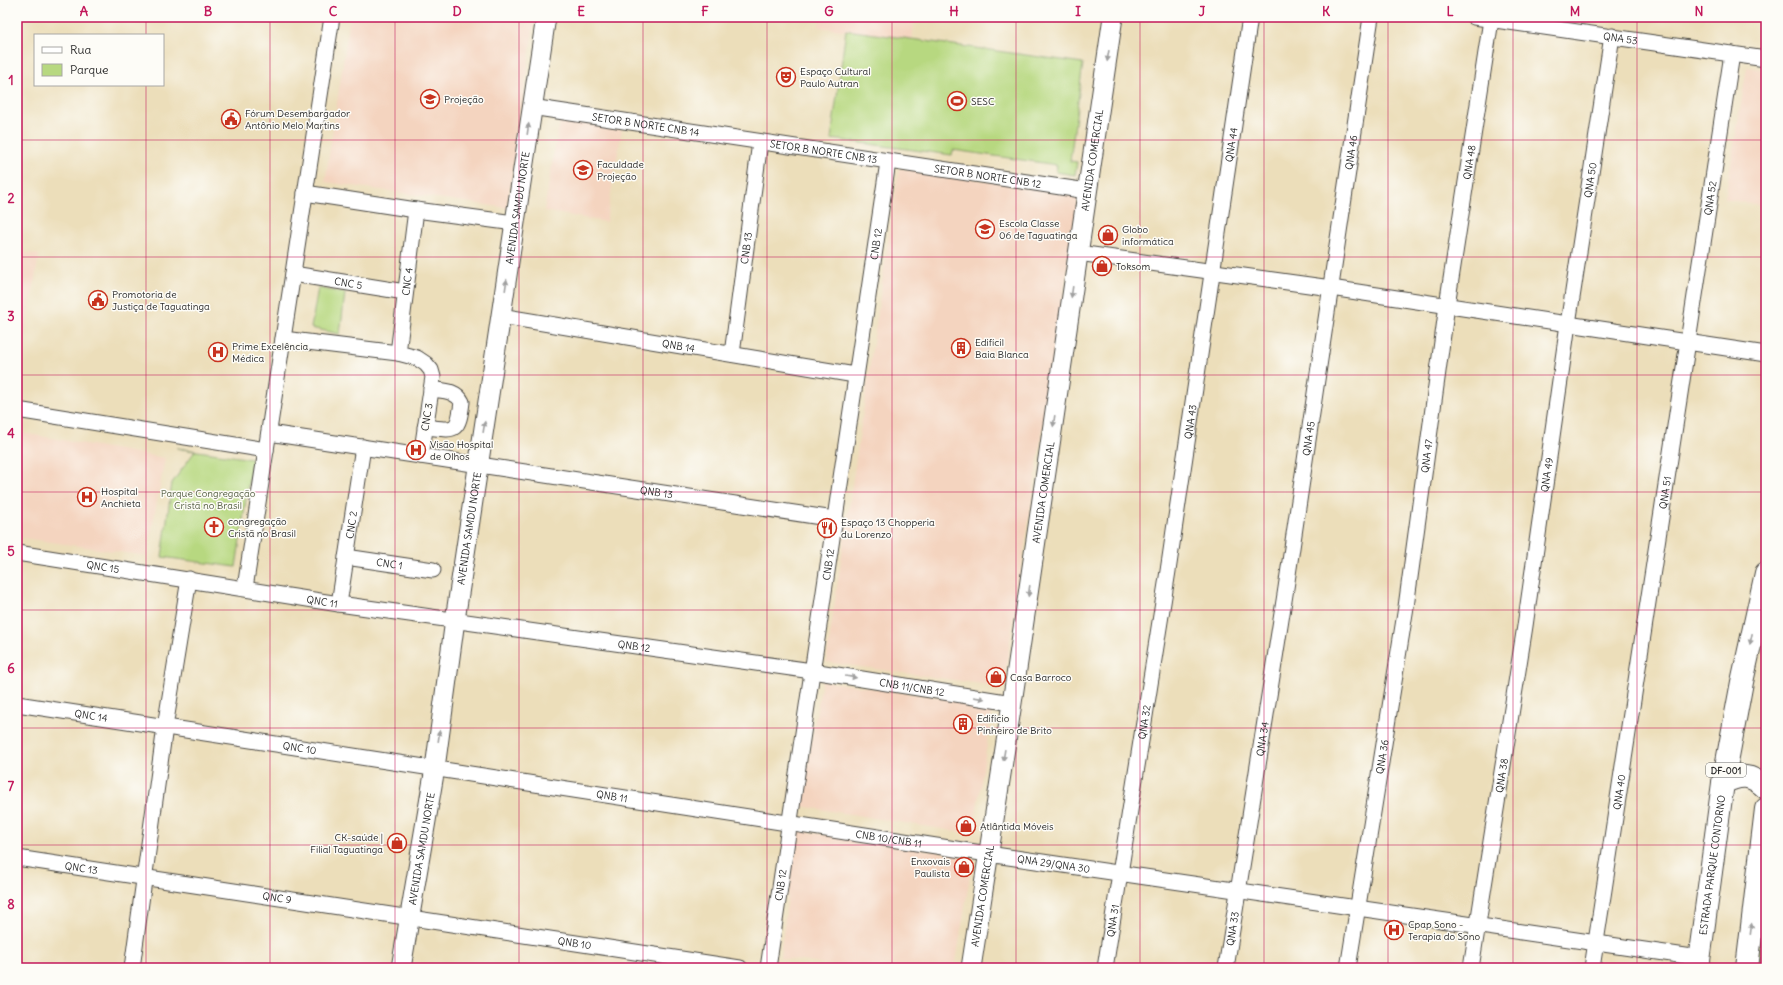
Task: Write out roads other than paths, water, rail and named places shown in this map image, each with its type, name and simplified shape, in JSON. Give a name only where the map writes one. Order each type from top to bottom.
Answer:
[{"type":"highway","name":"ESTRADA PARQUE CONTORNO","points":[[1699,963],[1723,783],[1742,682],[1766,573]]},
{"type":"highway","points":[[1723,783],[1740,776],[1750,777],[1766,788]]},
{"type":"highway","points":[[1747,968],[1766,808]]},
{"type":"main road","name":"AVENIDA SAMDU NORTE","points":[[401,968],[435,768],[455,620],[531,107],[546,17]]},
{"type":"main road","name":"AVENIDA COMERCIAL","points":[[971,968],[1012,703],[1113,17]]},
{"type":"street","points":[[245,588],[332,17]]},
{"type":"street","name":"QNA 44","points":[[1211,273],[1250,17]]},
{"type":"street","name":"QNA 46","points":[[1331,288],[1371,17]]},
{"type":"street","name":"QNA 53","points":[[1474,17],[1492,20],[1536,21],[1612,36],[1766,59]]},
{"type":"street","name":"QNA 48","points":[[1447,305],[1492,20]]},
{"type":"street","name":"QNA 50","points":[[1568,324],[1612,36]]},
{"type":"street","name":"QNA 52","points":[[1687,342],[1732,54]]},
{"type":"street","name":"SETOR B NORTE CNB 14","points":[[531,107],[760,142]]},
{"type":"street","name":"SETOR B NORTE CNB 13","points":[[760,142],[888,162]]},
{"type":"street","name":"CNB 13","points":[[732,354],[760,142]]},
{"type":"street","name":"SETOR B NORTE CNB 12","points":[[888,162],[1087,191]]},
{"type":"street","name":"CNB 12","points":[[768,968],[855,375],[888,162]]},
{"type":"street","points":[[305,192],[416,210],[515,223]]},
{"type":"street","name":"CNC 4","points":[[398,353],[416,210]]},
{"type":"street","points":[[1078,254],[1331,288],[1766,354]]},
{"type":"street","name":"QNA 43","points":[[1168,571],[1211,273]]},
{"type":"street","name":"CNC 5","points":[[293,274],[405,292]]},
{"type":"street","name":"QNA 45","points":[[1286,588],[1331,288]]},
{"type":"street","name":"QNA 47","points":[[1406,607],[1447,305]]},
{"type":"street","name":"QNB 14","points":[[501,316],[855,375]]},
{"type":"street","name":"QNA 49","points":[[1525,626],[1568,324]]},
{"type":"street","points":[[283,339],[398,353],[417,358],[426,364],[431,370],[432,383],[456,394],[462,402],[457,425],[453,428],[449,430],[425,427]]},
{"type":"street","name":"QNA 51","points":[[1643,642],[1687,342]]},
{"type":"street","name":"CNC 3","points":[[421,456],[432,383]]},
{"type":"street","points":[[17,410],[266,450]]},
{"type":"street","name":"QNB 13","points":[[269,433],[834,519]]},
{"type":"street","name":"CNC 2","points":[[339,604],[363,447]]},
{"type":"street","name":"QNC 15","points":[[17,553],[189,579]]},
{"type":"street","name":"CNC 1","points":[[346,556],[433,570]]},
{"type":"street","name":"QNA 32","points":[[1119,873],[1168,571]]},
{"type":"street","points":[[132,968],[165,727],[189,579]]},
{"type":"street","name":"QNC 11","points":[[189,579],[339,604],[455,620]]},
{"type":"street","name":"QNA 34","points":[[1237,889],[1286,588]]},
{"type":"street","name":"QNA 36","points":[[1348,968],[1406,607]]},
{"type":"street","name":"QNB 12","points":[[455,620],[812,671]]},
{"type":"street","name":"QNA 38","points":[[1471,968],[1525,626]]},
{"type":"street","name":"QNA 40","points":[[1592,968],[1643,642]]},
{"type":"street","name":"CNB 11/CNB 12","points":[[812,671],[1012,703]]},
{"type":"street","name":"QNC 14","points":[[17,704],[165,727]]},
{"type":"street","name":"QNC 10","points":[[165,727],[435,768]]},
{"type":"street","name":"QNB 11","points":[[435,768],[790,823]]},
{"type":"street","name":"CNB 10/CNB 11","points":[[790,823],[988,854]]},
{"type":"street","name":"QNA 29/QNA 30","points":[[988,854],[1237,889],[1596,943],[1699,963]]},
{"type":"street","name":"QNC 13","points":[[17,858],[145,876]]},
{"type":"street","name":"QNA 31","points":[[1105,968],[1119,873]]},
{"type":"street","name":"QNC 9","points":[[145,876],[409,918]]},
{"type":"street","name":"QNA 33","points":[[1226,968],[1237,889]]},
{"type":"street","name":"QNB 10","points":[[409,918],[740,968]]},
{"type":"place","name":"Espaço Cultural Paulo Autran","points":[[786,77]]},
{"type":"place","name":"Projeção","points":[[430,99]]},
{"type":"place","name":"SESC","points":[[957,101]]},
{"type":"place","name":"Fórum Desembargador Antônio Melo Martins","points":[[231,119]]},
{"type":"place","name":"Faculdade Projeção","points":[[583,170]]},
{"type":"place","name":"Escola Classe 06 de Taguatinga","points":[[985,229]]},
{"type":"place","name":"Globo informática","points":[[1108,235]]},
{"type":"place","name":"Toksom","points":[[1102,266]]},
{"type":"place","name":"Promotoria de Justiça de Taguatinga","points":[[98,300]]},
{"type":"place","name":"Edifícil Baia Blanca","points":[[961,348]]},
{"type":"place","name":"Prime Excelência Médica","points":[[218,352]]},
{"type":"place","name":"Visão Hospital de Olhos","points":[[416,450]]},
{"type":"place","name":"Hospital Anchieta","points":[[87,497]]},
{"type":"place","name":"congregação Cristã no Brasil","points":[[214,527]]},
{"type":"place","name":"Espaço 13 Chopperia du Lorenzo","points":[[827,528]]},
{"type":"place","name":"Casa Barroco","points":[[996,677]]},
{"type":"place","name":"Edifício Pinheiro de Brito","points":[[963,724]]},
{"type":"place","name":"Atlântida Móveis","points":[[966,826]]},
{"type":"place","name":"CK-saúde | Filial Taguatinga","points":[[397,843]]},
{"type":"place","name":"Enxovais Paulista","points":[[964,867]]},
{"type":"place","name":"Cpap Sono - Terapia do Sono","points":[[1394,930]]},
{"type":"park label","name":"Parque Congregação Cristã no Brasil","points":[[208,498]]}]
